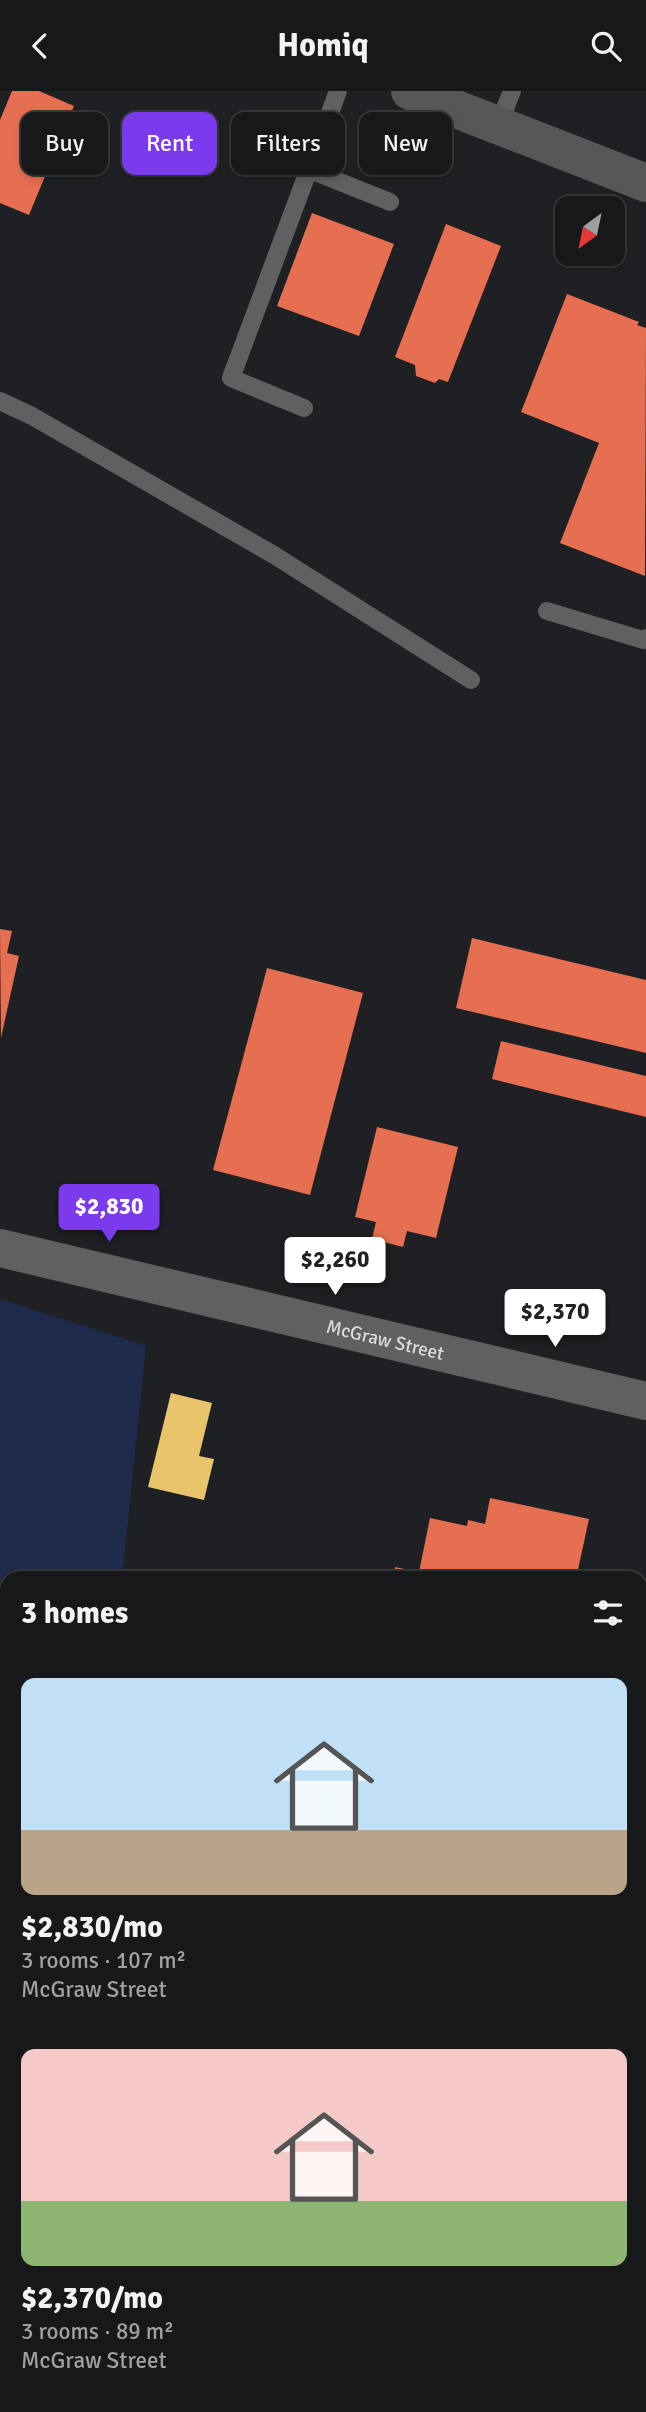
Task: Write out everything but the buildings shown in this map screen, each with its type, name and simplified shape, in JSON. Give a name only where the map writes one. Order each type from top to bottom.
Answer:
[{"type":"main road","points":[[410,91],[646,183]]},
{"type":"street","name":"McGraw Street","points":[[0,1248],[646,1401]]},
{"type":"lane","points":[[331,112],[338,91]]},
{"type":"lane","points":[[498,126],[512,91]]},
{"type":"lane","points":[[304,408],[231,378],[308,175]]},
{"type":"lane","points":[[322,175],[390,202]]},
{"type":"lane","points":[[0,401],[274,555],[471,680]]},
{"type":"lane","points":[[547,611],[643,640],[646,638]]},
{"type":"shaded area","points":[[0,1299],[146,1346],[123,1571],[0,1571]]}]
